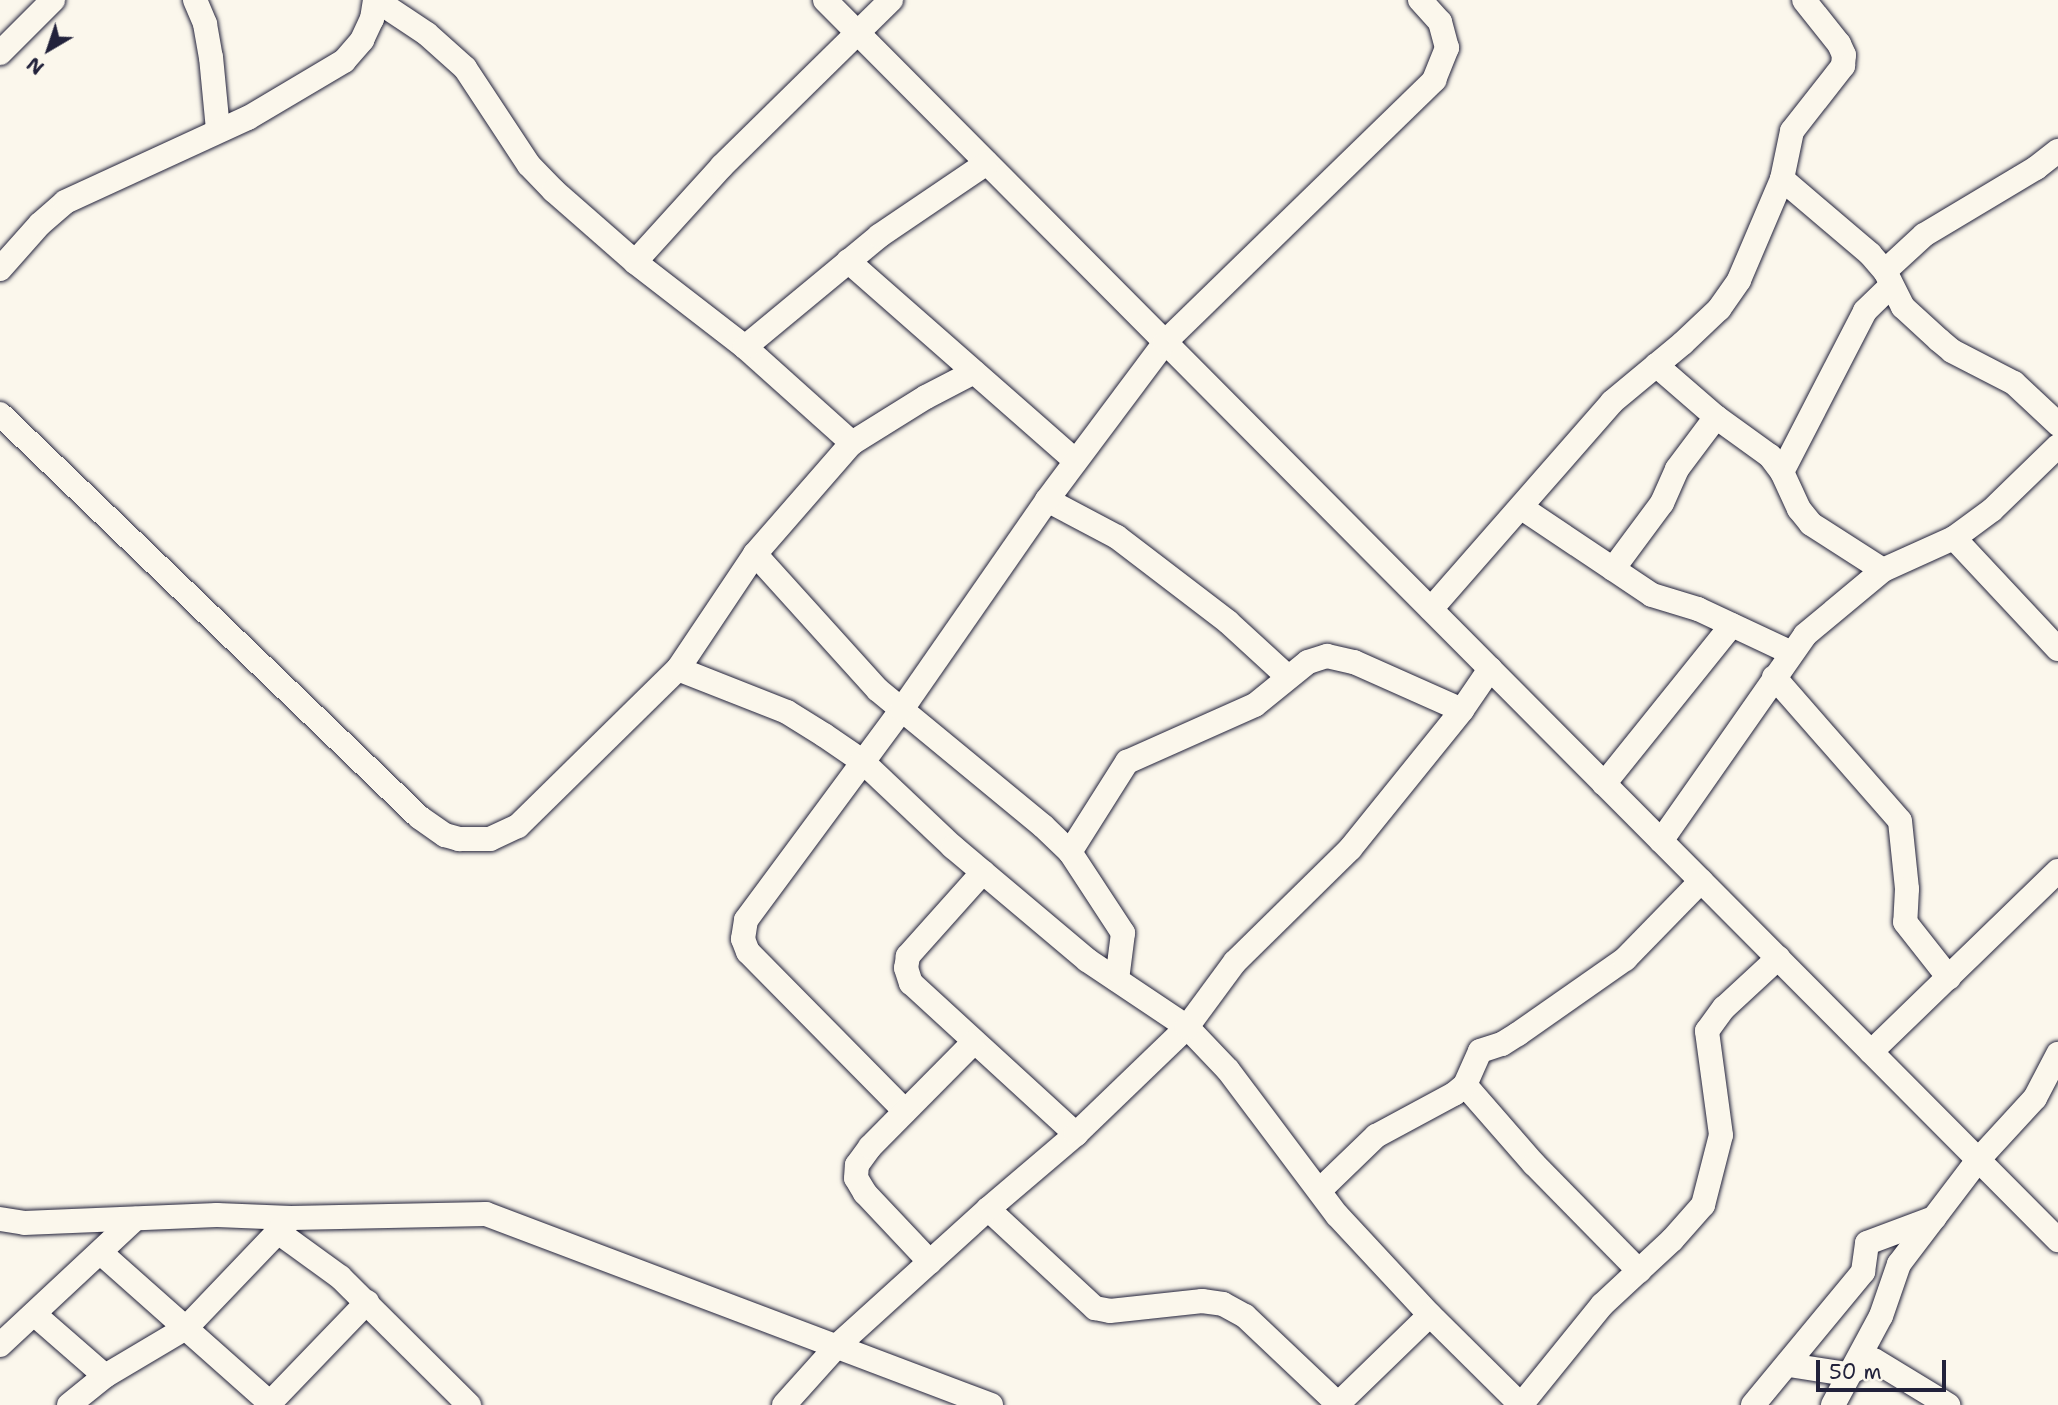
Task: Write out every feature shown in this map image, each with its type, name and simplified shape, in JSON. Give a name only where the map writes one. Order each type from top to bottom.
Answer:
[{"type":"street","points":[[0,53],[53,0]]},
{"type":"street","points":[[195,0],[205,24],[211,57],[218,130]]},
{"type":"street","points":[[0,269],[40,224],[65,202],[281,100],[344,61],[362,40],[372,19],[376,0],[428,34],[465,68],[529,165],[564,201],[635,262],[745,347],[852,443]]},
{"type":"street","points":[[825,0],[2058,1240]]},
{"type":"street","points":[[635,262],[722,166],[891,0]]},
{"type":"street","points":[[905,1111],[748,952],[743,939],[746,920],[902,709],[1047,500],[1164,342],[1434,80],[1447,48],[1440,22],[1420,0]]},
{"type":"street","points":[[1431,609],[1522,508],[1612,401],[1719,309],[1739,280],[1782,179],[1792,131],[1843,66],[1844,55],[1839,44],[1804,0]]},
{"type":"street","points":[[1782,472],[1865,311],[1924,235],[2036,168],[2058,151]]},
{"type":"street","points":[[745,347],[879,236],[987,163]]},
{"type":"street","points":[[1782,179],[1870,254],[1888,278],[1903,307],[1952,351],[2014,383],[2058,425]]},
{"type":"street","points":[[848,261],[1076,461]]},
{"type":"street","points":[[1656,365],[1716,417],[1770,456],[1782,472],[1799,509],[1811,524],[1883,570]]},
{"type":"street","points":[[0,414],[419,817],[445,835],[467,840],[490,839],[518,826],[678,669],[755,554],[852,443],[926,397],[974,372]]},
{"type":"street","points":[[1613,569],[1662,503],[1677,469],[1716,417]]},
{"type":"street","points":[[1661,841],[1790,652],[1805,635],[1883,570],[1954,538],[2021,485],[2058,446]]},
{"type":"street","points":[[1047,500],[1117,537],[1228,622],[1288,677]]},
{"type":"street","points":[[1522,508],[1651,595],[1698,609],[1790,652]]},
{"type":"street","points":[[1954,538],[2058,649]]},
{"type":"street","points":[[755,554],[878,690],[1043,826],[1070,852],[1122,933],[1117,980]]},
{"type":"street","points":[[1604,783],[1732,625]]},
{"type":"street","points":[[1070,852],[1127,762],[1255,705],[1308,662],[1327,656],[1354,662],[1462,710]]},
{"type":"street","points":[[678,669],[787,712],[862,761],[983,872],[1087,960],[1187,1027],[1228,1070],[1337,1215],[1430,1315],[1521,1405],[1589,1319],[1672,1240],[1703,1205],[1721,1135],[1707,1031],[1724,1008],[1778,958]]},
{"type":"street","points":[[783,1405],[837,1346],[988,1209],[1076,1134],[1187,1027],[1235,962],[1350,849],[1462,710],[1490,669]]},
{"type":"street","points":[[1774,677],[1900,821],[1908,889],[1905,922],[1949,978]]},
{"type":"street","points":[[1871,1052],[2058,871]]},
{"type":"street","points":[[983,872],[908,956],[906,968],[911,983],[1076,1134]]},
{"type":"street","points":[[1320,1190],[1376,1136],[1454,1094],[1465,1085],[1480,1051],[1502,1044],[1565,1004],[1625,959],[1701,881]]},
{"type":"street","points":[[930,1262],[856,1178],[858,1165],[870,1147],[973,1042]]},
{"type":"street","points":[[1833,1405],[1847,1374],[1881,1316],[1899,1264],[1978,1160],[2035,1098],[2058,1054]]},
{"type":"street","points":[[1465,1085],[1534,1164],[1639,1271]]},
{"type":"street","points":[[988,1209],[1095,1308],[1110,1311],[1202,1301],[1223,1304],[1245,1317],[1338,1404],[1430,1315]]},
{"type":"street","points":[[0,1219],[24,1223],[217,1215],[284,1225],[486,1214],[991,1405]]},
{"type":"street","points":[[1753,1405],[1863,1272],[1867,1243],[1934,1218]]},
{"type":"street","points":[[0,1345],[135,1219]]},
{"type":"street","points":[[284,1225],[367,1302],[463,1403]]},
{"type":"street","points":[[69,1405],[105,1376],[186,1328],[284,1225]]},
{"type":"street","points":[[101,1253],[269,1404],[367,1302]]},
{"type":"street","points":[[34,1314],[105,1376]]},
{"type":"street","points":[[1789,1364],[1847,1374],[1874,1360],[1948,1405]]}]
